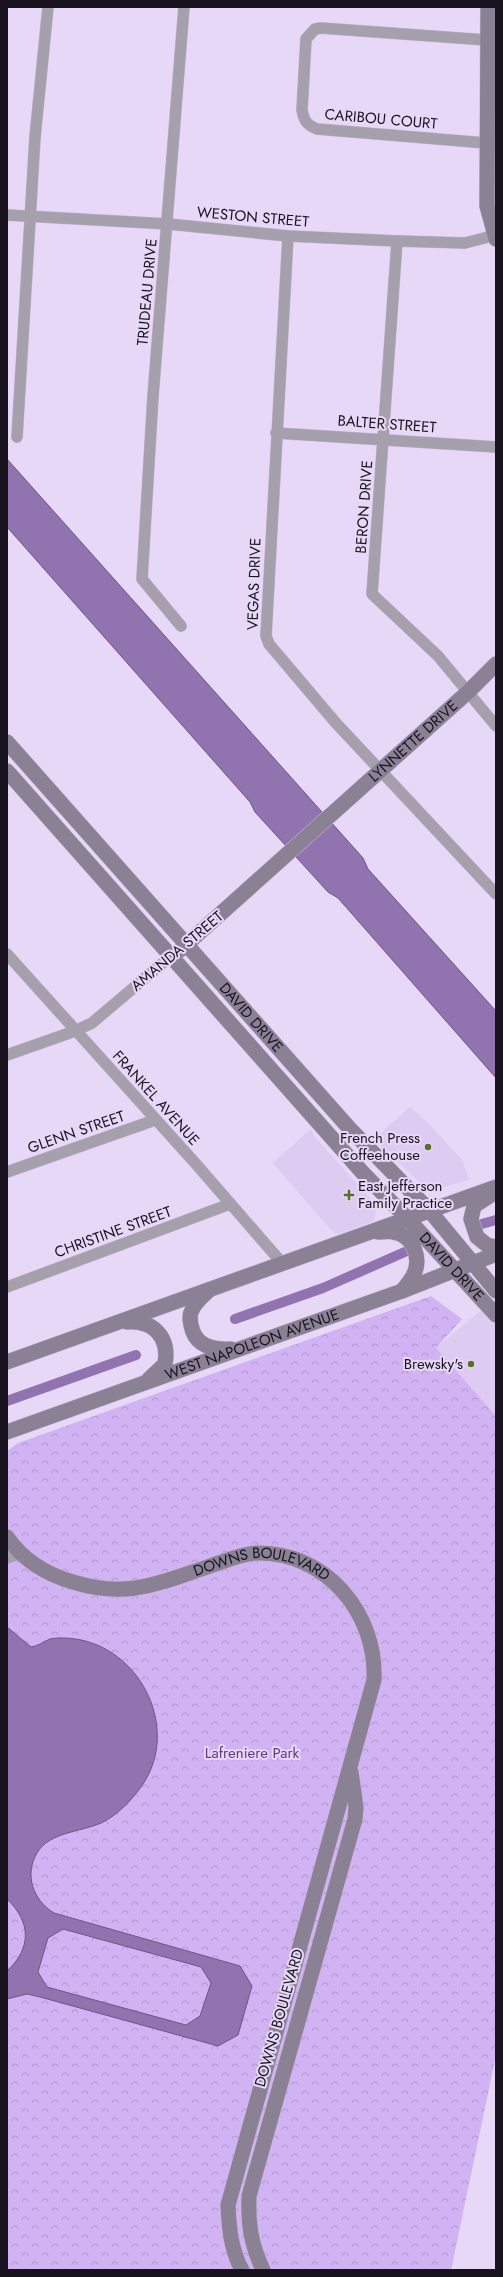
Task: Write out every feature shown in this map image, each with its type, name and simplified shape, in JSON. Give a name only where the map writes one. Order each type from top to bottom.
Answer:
[{"type":"main road","points":[[488,7],[486,40],[487,206],[496,236]]},
{"type":"main road","name":"LYNNETTE DRIVE","points":[[329,818],[468,692],[496,664]]},
{"type":"main road","name":"DAVID DRIVE","points":[[10,751],[187,945],[350,1129],[429,1210],[496,1291]]},
{"type":"main road","name":"DAVID DRIVE","points":[[7,771],[362,1172],[407,1218],[496,1315]]},
{"type":"main road","name":"AMANDA STREET","points":[[171,956],[187,945],[329,818]]},
{"type":"main road","points":[[7,1362],[496,1187]]},
{"type":"main road","points":[[496,1191],[474,1206],[471,1219],[477,1237],[486,1245],[496,1247]]},
{"type":"main road","points":[[369,1232],[394,1232],[407,1238],[416,1251],[418,1261],[413,1276],[402,1291]]},
{"type":"main road","name":"WEST NAPOLEON AVENUE","points":[[7,1432],[402,1291],[496,1254]]},
{"type":"main road","points":[[212,1288],[192,1310],[189,1319],[192,1330],[197,1340],[205,1346],[217,1350],[239,1349]]},
{"type":"main road","points":[[117,1322],[143,1322],[155,1328],[163,1338],[166,1346],[165,1364],[142,1384]]},
{"type":"main road","name":"DOWNS BOULEVARD","points":[[7,1537],[13,1556],[52,1575],[88,1587],[113,1591],[145,1588],[237,1556],[256,1553],[274,1555],[313,1567],[328,1578],[353,1603],[364,1624],[371,1644],[375,1664],[374,1680],[228,2205],[230,2230],[235,2257],[242,2270]]},
{"type":"main road","name":"DOWNS BOULEVARD","points":[[263,2270],[254,2250],[248,2223],[249,2196],[355,1819],[356,1807],[351,1767]]},
{"type":"street","points":[[17,437],[35,137],[48,7]]},
{"type":"street","name":"TRUDEAU DRIVE","points":[[181,626],[142,579],[153,396],[168,224],[184,7]]},
{"type":"street","name":"CARIBOU COURT","points":[[486,40],[321,28],[315,29],[306,39],[302,110],[303,119],[308,125],[317,129],[486,144]]},
{"type":"street","name":"WESTON STREET","points":[[7,215],[168,224],[288,236],[397,241],[465,243],[496,236]]},
{"type":"street","name":"VEGAS DRIVE","points":[[288,236],[266,636],[269,644],[335,722],[496,894]]},
{"type":"street","name":"BERON DRIVE","points":[[397,241],[372,594],[438,656],[496,726]]},
{"type":"street","name":"BALTER STREET","points":[[276,433],[384,438],[496,447]]},
{"type":"street","name":"FRANKEL AVENUE","points":[[7,954],[282,1263]]},
{"type":"street","name":"AMANDA STREET","points":[[7,1055],[75,1031],[92,1023],[171,956]]},
{"type":"street","name":"GLENN STREET","points":[[7,1172],[155,1120]]},
{"type":"street","name":"CHRISTINE STREET","points":[[7,1287],[230,1204]]},
{"type":"shaded area","points":[[7,459],[363,858],[368,869],[496,1011],[496,1078],[338,898],[328,892],[255,812],[250,802],[7,527]]},
{"type":"shaded area","points":[[410,1107],[427,1122],[463,1161],[469,1180],[429,1191],[374,1139]]},
{"type":"shaded area","points":[[311,1129],[314,1136],[377,1206],[374,1221],[338,1234],[332,1231],[273,1163]]},
{"type":"shaded area","points":[[496,1298],[496,1416],[436,1348]]},
{"type":"shaded area","points":[[7,1627],[31,1647],[50,1639],[69,1638],[81,1640],[103,1648],[122,1660],[137,1677],[149,1697],[156,1718],[157,1741],[153,1763],[143,1784],[124,1806],[107,1820],[57,1837],[42,1846],[33,1861],[31,1870],[31,1878],[36,1894],[47,1908],[54,1913],[240,1966],[252,1986],[238,2035],[218,2046],[27,1994],[7,1999],[7,1971],[21,1953],[25,1935],[21,1917],[7,1899]],"holes":[[[63,1929],[201,1967],[211,1983],[200,2016],[186,2025],[47,1987],[38,1972],[48,1938]]]},
{"type":"green space","name":"Lafreniere Park","points":[[431,1296],[462,1319],[436,1348],[496,1416],[496,2055],[451,2270],[7,2270],[7,1451],[18,1443]]},
{"type":"waterway","points":[[478,1225],[496,1220]]},
{"type":"waterway","points":[[235,1319],[323,1288],[407,1251]]},
{"type":"waterway","points":[[7,1401],[136,1355]]},
{"type":"place","name":"French Press Coffeehouse","points":[[428,1147]]},
{"type":"place","name":"East Jefferson Family Practice","points":[[349,1195]]},
{"type":"place","name":"Brewsky's","points":[[471,1364]]}]
